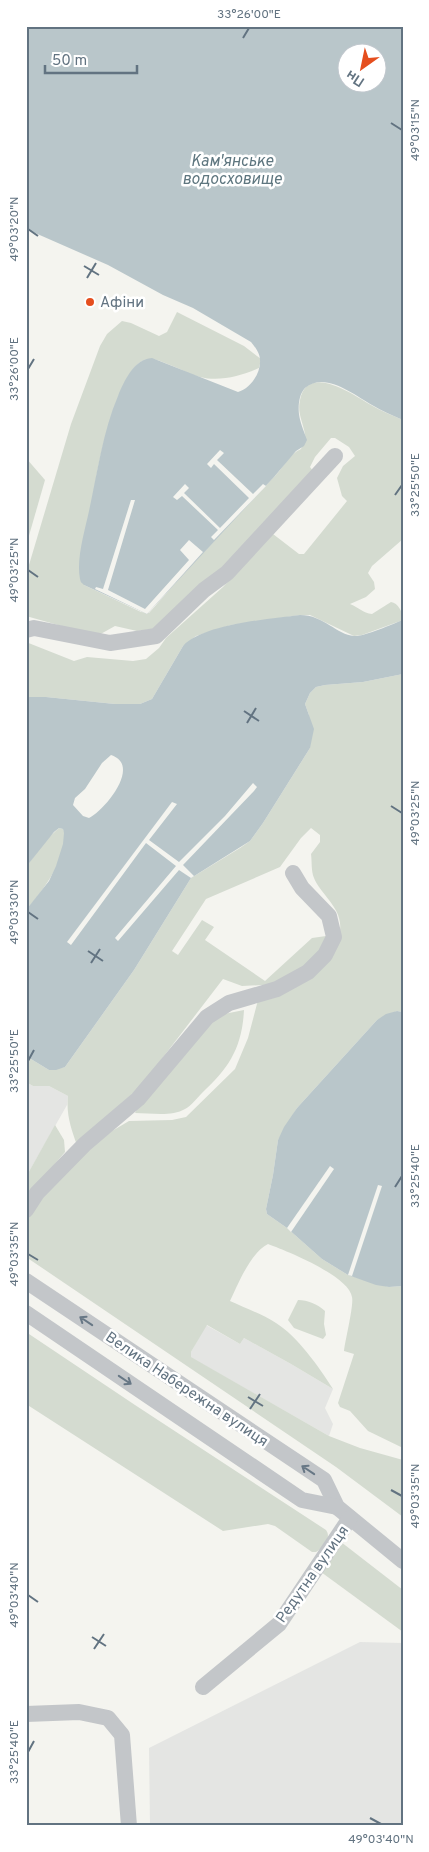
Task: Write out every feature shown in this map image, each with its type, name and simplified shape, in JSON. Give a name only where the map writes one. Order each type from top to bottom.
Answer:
[{"type":"street","points":[[26,630],[34,628],[110,643],[156,636],[204,590],[227,573],[335,456]]},
{"type":"street","points":[[26,1210],[38,1193],[85,1144],[138,1099],[207,1017],[229,1003],[277,988],[308,972],[325,955],[334,938],[329,916],[302,888],[293,873]]},
{"type":"street","name":"Велика Набережна вулиця","points":[[26,1281],[324,1480],[336,1507]]},
{"type":"street","name":"Велика Набережна вулиця","points":[[26,1313],[302,1500],[336,1507],[403,1561]]},
{"type":"street","name":"Редутна вулиця","points":[[203,1687],[279,1624],[350,1518]]},
{"type":"street","points":[[26,1714],[80,1712],[108,1718],[122,1735],[129,1826]]},
{"type":"shaded area","points":[[177,312],[244,346],[261,359],[259,368],[230,377],[215,379],[193,375],[150,359],[140,363],[130,374],[121,390],[107,430],[98,467],[92,504],[84,585],[141,612],[149,613],[276,475],[289,458],[301,449],[305,436],[300,413],[300,400],[304,389],[312,383],[321,382],[343,389],[403,420],[403,539],[372,566],[368,573],[374,582],[375,589],[366,597],[350,604],[372,614],[391,602],[400,608],[403,620],[362,635],[354,636],[310,615],[300,615],[231,625],[196,636],[183,646],[152,699],[140,704],[115,704],[46,697],[26,697],[26,642],[74,661],[87,657],[133,661],[146,659],[159,648],[166,638],[223,587],[273,534],[299,554],[304,554],[347,501],[342,496],[337,478],[343,466],[355,456],[349,447],[335,438],[331,438],[315,457],[310,467],[313,471],[226,565],[154,629],[137,631],[115,626],[97,636],[26,616],[26,575],[71,424],[100,346],[107,334],[122,321],[131,323],[159,336],[167,332]]},
{"type":"shaded area","points":[[26,458],[45,480],[26,546]]},
{"type":"shaded area","points":[[403,674],[403,1012],[397,1011],[377,1020],[297,1108],[278,1140],[266,1209],[267,1214],[287,1228],[322,1259],[348,1275],[389,1287],[403,1286],[403,1448],[368,1431],[350,1411],[340,1407],[338,1403],[354,1354],[344,1351],[352,1297],[348,1289],[329,1273],[289,1252],[268,1244],[262,1248],[246,1269],[230,1301],[265,1317],[284,1329],[308,1353],[333,1389],[244,1338],[240,1344],[207,1325],[191,1352],[191,1357],[329,1436],[360,1448],[403,1460],[403,1517],[336,1467],[26,1257],[26,1220],[40,1198],[68,1166],[112,1131],[129,1121],[172,1120],[186,1117],[235,1069],[248,1038],[262,985],[242,986],[223,979],[141,1086],[77,1145],[68,1115],[68,1096],[49,1086],[33,1086],[26,1082],[26,1056],[49,1070],[65,1067],[134,970],[191,878],[250,841],[263,823],[310,748],[309,715],[305,704],[310,693],[316,687],[325,685],[363,682]],"holes":[[[311,828],[320,835],[320,842],[311,854],[312,872],[317,884],[335,908],[340,922],[340,930],[326,936],[312,938],[265,981],[205,940],[214,927],[202,920],[178,955],[172,951],[206,899],[280,867],[301,838]]]},
{"type":"shaded area","points":[[59,828],[63,829],[65,838],[59,860],[54,872],[26,910],[26,867],[46,840]]},
{"type":"shaded area","points":[[244,1010],[237,1046],[227,1066],[192,1104],[174,1113],[135,1113],[140,1103],[205,1023],[224,1014]]},
{"type":"shaded area","points":[[26,1082],[33,1086],[49,1086],[68,1096],[67,1105],[26,1177]]},
{"type":"shaded area","points":[[55,1125],[64,1140],[65,1152],[26,1198],[26,1177]]},
{"type":"shaded area","points":[[298,1300],[312,1303],[325,1311],[324,1324],[326,1335],[323,1339],[294,1328],[288,1320]]},
{"type":"shaded area","points":[[206,1325],[240,1344],[244,1338],[333,1389],[325,1408],[333,1424],[329,1436],[190,1357]]},
{"type":"shaded area","points":[[26,1332],[326,1530],[328,1536],[326,1543],[316,1552],[312,1552],[275,1526],[268,1524],[223,1531],[26,1404]]},
{"type":"shaded area","points":[[341,1542],[403,1590],[403,1632],[321,1572]]},
{"type":"shaded area","points":[[360,1642],[403,1643],[403,1826],[150,1826],[149,1748]]},
{"type":"water","name":"Кам'янське водосховище","points":[[26,26],[403,26],[403,420],[330,383],[313,383],[305,388],[300,397],[299,407],[300,421],[307,440],[304,446],[296,451],[147,614],[84,585],[81,582],[79,571],[82,545],[101,453],[108,424],[120,390],[130,372],[140,362],[152,358],[238,392],[247,388],[254,380],[259,370],[260,360],[257,350],[251,342],[193,308],[163,295],[108,265],[26,229]]},
{"type":"water","points":[[300,615],[316,618],[348,635],[354,636],[359,636],[403,620],[403,674],[363,682],[325,685],[316,687],[310,693],[305,704],[314,729],[310,748],[263,823],[250,841],[191,878],[134,970],[65,1067],[49,1070],[26,1056],[26,910],[49,881],[63,844],[64,833],[63,829],[59,828],[54,832],[26,867],[26,697],[46,697],[115,704],[140,704],[152,699],[183,646],[193,639],[206,632],[238,624]],"holes":[[[111,755],[120,760],[123,768],[118,787],[104,806],[96,813],[89,818],[83,816],[73,805],[75,798],[85,789],[102,763]]]},
{"type":"water","points":[[397,1011],[403,1012],[403,1286],[389,1287],[376,1285],[348,1275],[322,1259],[287,1228],[267,1214],[266,1209],[278,1140],[284,1127],[297,1108],[377,1020],[386,1014]]},
{"type":"pier","points":[[220,450],[224,453],[217,460],[253,494],[263,484],[266,486],[214,540],[211,537],[218,530],[182,496],[177,500],[173,497],[185,484],[189,488],[184,493],[220,528],[249,498],[214,464],[211,468],[207,464]]},
{"type":"pier","points":[[131,500],[135,500],[108,590],[145,609],[189,560],[180,550],[189,540],[203,552],[147,614],[95,589],[96,587],[103,589]]},
{"type":"pier","points":[[253,783],[257,787],[254,791],[183,865],[194,876],[191,878],[179,870],[118,941],[115,938],[176,866],[146,843],[71,945],[67,942],[172,802],[177,804],[149,840],[179,862],[225,816]]},
{"type":"pier","points":[[330,1166],[334,1169],[291,1232],[287,1228]]},
{"type":"pier","points":[[378,1185],[382,1186],[352,1276],[348,1275]]},
{"type":"place","name":"Афіни","points":[[90,302]]}]
